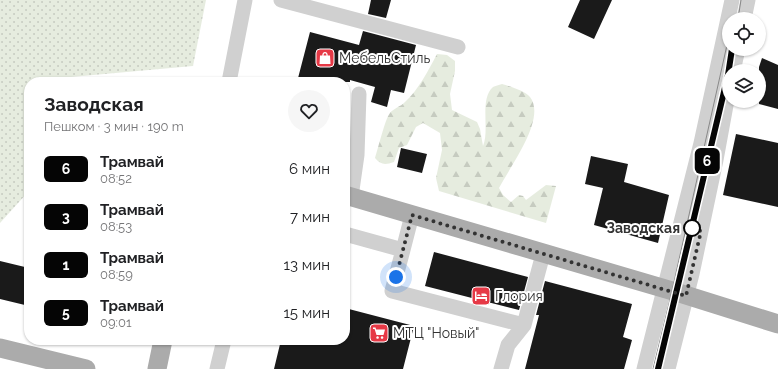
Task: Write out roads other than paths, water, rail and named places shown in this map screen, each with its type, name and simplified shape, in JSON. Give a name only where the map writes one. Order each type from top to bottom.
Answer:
[{"type":"main road","points":[[350,197],[778,324]]},
{"type":"main road","points":[[157,369],[162,345]]},
{"type":"main road","points":[[0,348],[86,369]]},
{"type":"street","points":[[230,77],[245,0]]},
{"type":"street","points":[[281,0],[458,46]]},
{"type":"street","points":[[644,369],[701,143],[732,0]]},
{"type":"street","points":[[745,12],[748,0]]},
{"type":"street","points":[[350,187],[357,155],[359,94]]},
{"type":"street","points":[[668,369],[686,296],[716,160],[726,108]]},
{"type":"street","points":[[412,215],[392,291],[524,325]]},
{"type":"street","points":[[350,235],[403,250]]},
{"type":"street","points":[[501,369],[508,345],[524,325],[543,254]]},
{"type":"street","points":[[217,369],[223,345]]},
{"type":"tram line","points":[[739,12],[741,0]]},
{"type":"tram line","points":[[653,369],[725,56]]},
{"type":"tram line","points":[[705,173],[731,56]]},
{"type":"tram line","name":"6","points":[[658,369],[728,75],[731,56]]},
{"type":"place","name":"МебельСтиль","points":[[325,58]]},
{"type":"place","name":"Заводская","points":[[692,228]]},
{"type":"place","name":"Глория","points":[[481,296]]},
{"type":"place","name":"МТЦ \"Новый\"","points":[[379,333]]}]
